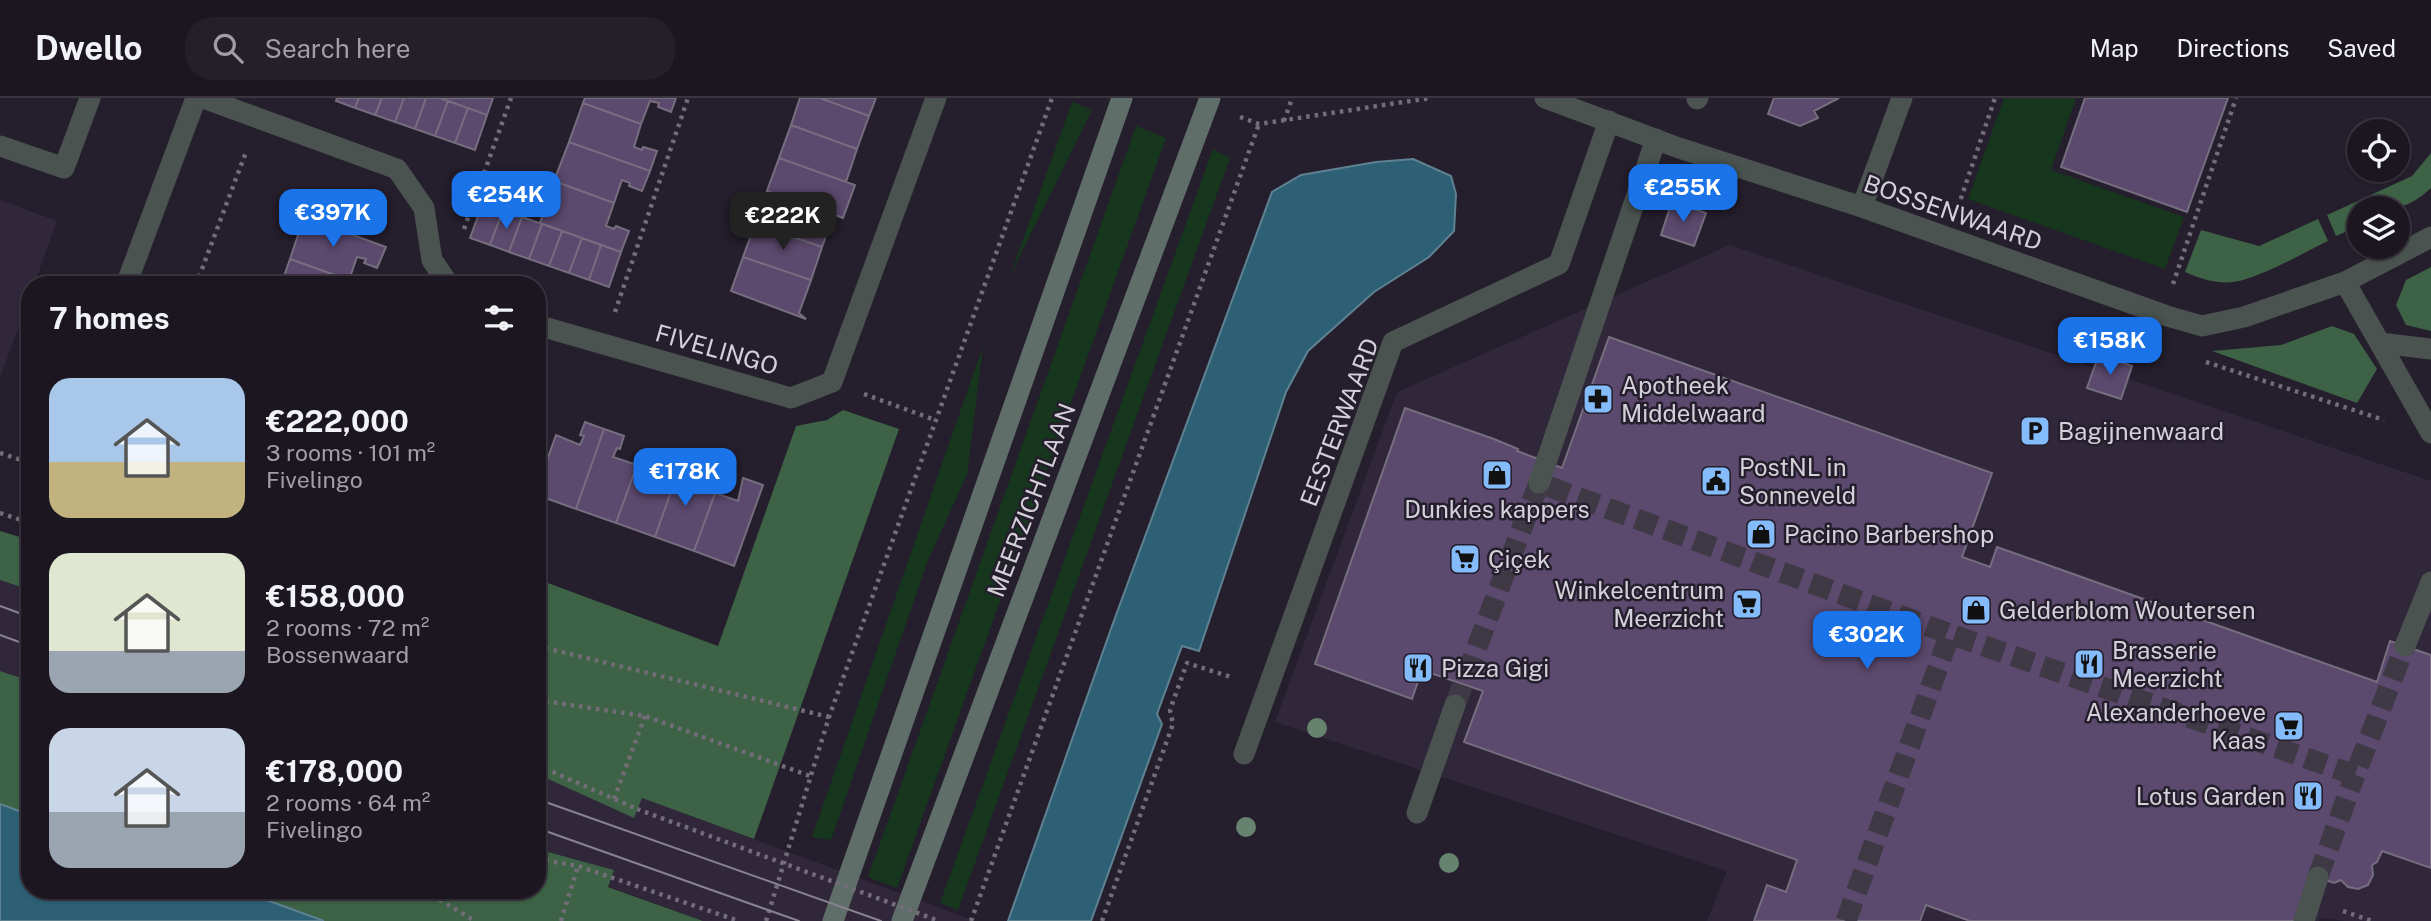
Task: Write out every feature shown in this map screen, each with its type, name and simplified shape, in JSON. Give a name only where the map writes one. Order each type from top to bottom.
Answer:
[{"type":"street","points":[[0,146],[64,168],[90,98]]},
{"type":"street","points":[[129,276],[196,98]]},
{"type":"street","points":[[203,98],[397,169],[424,208],[432,260],[442,276]]},
{"type":"street","points":[[832,382],[936,98]]},
{"type":"street","name":"MEERZICHTLAAN","points":[[834,921],[1122,98]]},
{"type":"street","name":"MEERZICHTLAAN","points":[[902,921],[1210,98]]},
{"type":"street","name":"BOSSENWAARD","points":[[1545,98],[1656,139],[1862,207],[2167,316],[2202,326],[2244,317],[2345,282],[2431,237]]},
{"type":"street","points":[[1862,207],[1902,98]]},
{"type":"street","name":"EESTERWAARD","points":[[1244,754],[1393,342],[1559,264],[1609,121]]},
{"type":"street","points":[[1539,483],[1656,139]]},
{"type":"street","points":[[2345,282],[2431,433]]},
{"type":"street","name":"FIVELINGO","points":[[546,327],[790,398],[832,382]]},
{"type":"street","points":[[2380,343],[2431,349]]},
{"type":"street","points":[[2405,646],[2431,582]]},
{"type":"street","points":[[1417,813],[1455,705]]},
{"type":"street","points":[[2304,921],[2318,877]]},
{"type":"path","points":[[449,276],[512,98]]},
{"type":"path","points":[[604,343],[688,98]]},
{"type":"path","points":[[766,921],[829,717],[1052,98]]},
{"type":"path","points":[[1292,98],[1284,121],[1430,98]]},
{"type":"path","points":[[1948,238],[1995,98]]},
{"type":"path","points":[[199,276],[258,118]]},
{"type":"path","points":[[971,921],[1259,124]]},
{"type":"path","points":[[832,382],[935,420]]},
{"type":"path","points":[[0,453],[21,460]]},
{"type":"path","points":[[0,513],[21,520]]},
{"type":"path","points":[[546,648],[829,717]]},
{"type":"path","points":[[1102,921],[1173,724],[1170,710],[1187,663],[1268,689]]},
{"type":"path","points":[[546,700],[645,716],[810,776]]},
{"type":"path","points":[[614,799],[645,716]]},
{"type":"path","points":[[546,769],[637,809],[939,921]]},
{"type":"path","points":[[546,861],[578,866],[739,921]]},
{"type":"path","points":[[561,921],[578,866]]},
{"type":"path","points":[[438,899],[475,921]]},
{"type":"shaded area","points":[[0,200],[57,221],[37,276],[21,276],[21,321],[0,378]]},
{"type":"shaded area","name":"Winkelcentrum Meerzicht","points":[[1730,245],[2431,481],[2431,921],[2345,921],[2320,918],[2319,921],[1707,921],[1727,871],[1275,722],[1397,392]]},
{"type":"shaded area","points":[[0,580],[21,587],[21,678],[0,671]]},
{"type":"shaded area","points":[[546,778],[633,817],[642,798],[975,921],[703,921],[608,886],[613,870],[546,851]]},
{"type":"green space","points":[[2004,98],[2076,98],[2051,170],[2184,217],[2165,269],[1968,199]]},
{"type":"green space","points":[[1072,102],[1092,110],[1010,276]]},
{"type":"green space","points":[[1136,126],[1166,138],[897,888],[868,877]]},
{"type":"green space","points":[[1213,149],[1230,158],[958,910],[940,903]]},
{"type":"green space","points":[[2431,153],[2431,188],[2422,196],[2410,202],[2410,196],[2368,196],[2399,182],[2410,182]]},
{"type":"green space","points":[[2347,206],[2347,231],[2336,236],[2327,215]]},
{"type":"green space","points":[[2318,219],[2328,241],[2264,272],[2243,280],[2221,282],[2185,272],[2201,230],[2259,246]]},
{"type":"green space","points":[[2431,267],[2431,331],[2406,325],[2396,305],[2406,280]]},
{"type":"green space","points":[[2332,326],[2354,334],[2377,369],[2357,403],[2212,351],[2281,345]]},
{"type":"green space","points":[[983,346],[967,475],[928,560],[831,840],[812,837]]},
{"type":"green space","points":[[843,410],[899,429],[754,839],[642,798],[634,818],[546,778],[546,582],[718,646],[796,426],[827,420]]},
{"type":"green space","points":[[0,531],[21,537],[21,587],[0,580]]},
{"type":"green space","points":[[0,671],[21,678],[21,812],[0,804]]},
{"type":"green space","points":[[546,851],[614,870],[608,887],[703,921],[324,921],[264,899],[546,899]]},
{"type":"water","points":[[1413,159],[1451,176],[1456,194],[1454,231],[1429,257],[1374,292],[1308,351],[1286,392],[1199,651],[1182,646],[1157,714],[1162,724],[1091,921],[1008,921],[1112,626],[1272,192],[1301,175],[1376,162]]},
{"type":"water","points":[[0,804],[21,812],[21,899],[264,899],[324,921],[0,921]]},
{"type":"building","points":[[337,98],[359,98],[355,108],[336,101]]},
{"type":"building","points":[[359,98],[382,98],[375,115],[355,108]]},
{"type":"building","points":[[382,98],[404,98],[395,122],[375,115]]},
{"type":"building","points":[[404,98],[426,98],[415,129],[395,122]]},
{"type":"building","points":[[426,98],[448,101],[435,136],[415,129]]},
{"type":"building","points":[[440,98],[493,98],[487,115]]},
{"type":"building","points":[[585,98],[676,98],[671,112],[658,107],[659,103],[650,101],[641,124],[583,103]]},
{"type":"building","points":[[800,98],[820,98],[869,116],[857,149],[791,125]]},
{"type":"building","points":[[820,98],[876,98],[869,116]]},
{"type":"building","points":[[1774,98],[1839,98],[1814,111],[1818,118],[1800,126],[1768,114]]},
{"type":"building","points":[[2085,98],[2228,98],[2187,212],[2061,167]]},
{"type":"building","points":[[448,101],[468,108],[455,143],[435,136]]},
{"type":"building","points":[[583,103],[641,124],[634,147],[657,151],[650,171],[569,142]]},
{"type":"building","points":[[468,108],[487,115],[475,150],[455,143]]},
{"type":"building","points":[[791,125],[857,149],[846,182],[779,158]]},
{"type":"building","points":[[569,142],[650,171],[642,191],[622,180],[614,203],[554,181]]},
{"type":"building","points":[[779,158],[855,185],[843,218],[767,191]]},
{"type":"building","points":[[554,181],[614,203],[606,226],[614,229],[616,226],[629,231],[621,252],[540,223]]},
{"type":"building","points":[[767,191],[834,214],[822,247],[755,224]]},
{"type":"building","points":[[1672,201],[1706,213],[1694,246],[1661,235]]},
{"type":"building","points":[[483,203],[503,210],[490,245],[470,238]]},
{"type":"building","points":[[503,210],[522,217],[509,252],[490,245]]},
{"type":"building","points":[[304,217],[386,247],[377,268],[364,263],[366,259],[357,257],[350,276],[338,276],[290,259]]},
{"type":"building","points":[[522,217],[542,224],[529,259],[509,252]]},
{"type":"building","points":[[542,224],[562,231],[549,266],[529,259]]},
{"type":"building","points":[[755,224],[822,247],[811,280],[743,257]]},
{"type":"building","points":[[562,231],[582,238],[569,273],[549,266]]},
{"type":"building","points":[[582,238],[601,245],[589,280],[569,273]]},
{"type":"building","points":[[601,245],[621,252],[609,287],[589,280]]},
{"type":"building","points":[[743,257],[811,280],[799,313],[806,319],[731,291]]},
{"type":"building","points":[[290,259],[338,276],[284,276]]},
{"type":"building","name":"Winkelcentrum Meerzicht","points":[[1609,337],[1992,473],[1962,557],[1990,567],[1997,547],[2377,682],[2390,641],[2431,655],[2431,868],[2382,851],[2377,862],[2372,865],[2373,875],[2368,885],[2358,889],[2348,887],[2341,880],[2334,883],[2314,876],[2301,921],[1970,921],[1926,905],[1920,921],[1754,921],[1767,885],[1786,892],[1797,860],[1464,742],[1483,691],[1422,670],[1412,699],[1315,664],[1405,408],[1494,439],[1562,468]]},
{"type":"building","points":[[2099,354],[2132,366],[2121,399],[2087,388]]},
{"type":"building","points":[[585,422],[604,429],[576,509],[546,498],[546,463],[556,435],[580,445],[584,436],[580,435]]},
{"type":"building","points":[[604,429],[624,436],[620,449],[617,448],[613,457],[637,465],[616,523],[576,509]]},
{"type":"building","points":[[664,450],[683,457],[655,537],[616,523],[637,465],[660,473],[662,464],[659,463]]},
{"type":"building","points":[[683,457],[703,464],[692,485],[715,493],[694,551],[655,537]]},
{"type":"building","points":[[743,478],[763,485],[734,566],[694,551],[715,493],[738,501]]},
{"type":"tunnel","points":[[1455,705],[1539,483],[1950,634]]},
{"type":"tunnel","points":[[1846,921],[1950,634],[2355,775],[2405,646]]},
{"type":"tunnel","points":[[2318,877],[2355,775]]},
{"type":"tram line","points":[[0,606],[21,614]]},
{"type":"tram line","points":[[0,635],[21,643]]},
{"type":"tram line","points":[[546,802],[881,921]]},
{"type":"tram line","points":[[546,831],[799,921]]},
{"type":"place","name":"Apotheek Middelwaard","points":[[1598,399]]},
{"type":"place","name":"Bagijnenwaard","points":[[2035,431]]},
{"type":"place","name":"Dunkies kappers","points":[[1497,475]]},
{"type":"place","name":"PostNL in Sonneveld","points":[[1716,481]]},
{"type":"place","name":"Pacino Barbershop","points":[[1761,534]]},
{"type":"place","name":"Çiçek","points":[[1465,559]]},
{"type":"place","name":"Winkelcentrum Meerzicht","points":[[1747,604]]},
{"type":"place","name":"Gelderblom Woutersen","points":[[1976,610]]},
{"type":"place","name":"Brasserie Meerzicht","points":[[2089,664]]},
{"type":"place","name":"Pizza Gigi","points":[[1418,668]]},
{"type":"place","name":"Alexanderhoeve Kaas","points":[[2289,726]]},
{"type":"place","name":"Lotus Garden","points":[[2308,796]]}]
